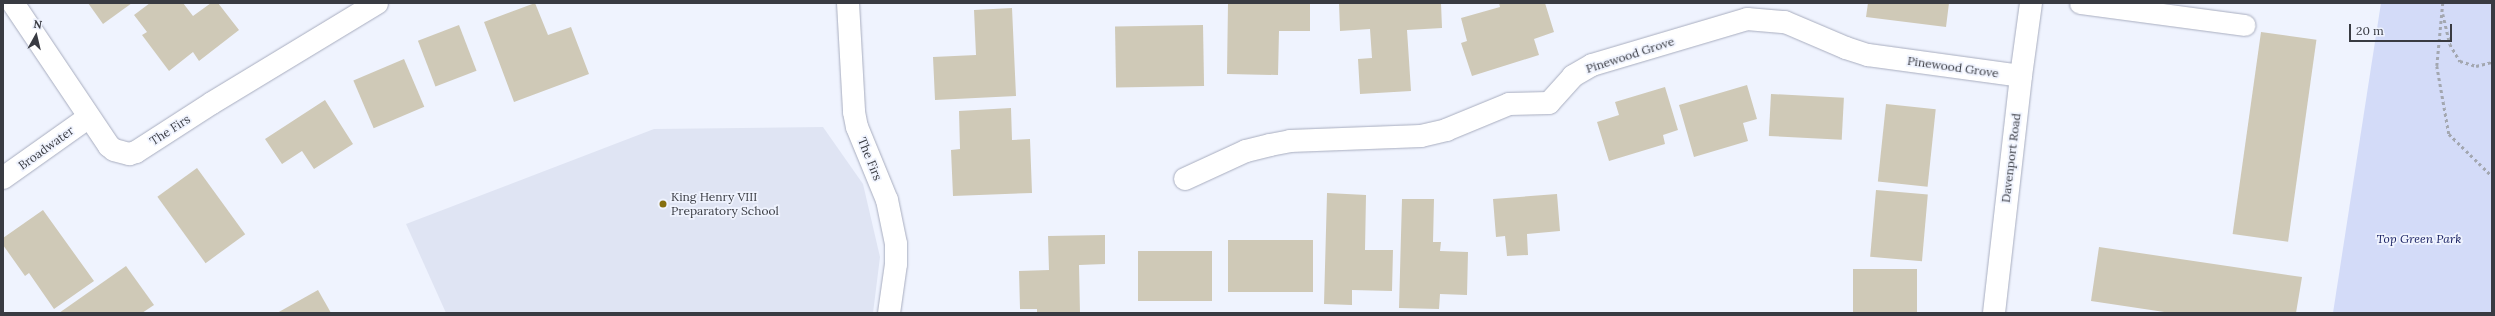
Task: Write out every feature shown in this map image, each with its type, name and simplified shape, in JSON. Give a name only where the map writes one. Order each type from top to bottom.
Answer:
[{"type":"street","name":"The Firs","points":[[13,3],[89,117],[114,150],[122,153],[136,152],[212,103],[377,3]]},
{"type":"street","name":"The Firs","points":[[848,3],[854,112],[857,127],[887,200],[896,244],[896,264],[889,313]]},
{"type":"street","name":"Davenport Road","points":[[1994,313],[2021,76],[2032,3]]},
{"type":"street","name":"Pinewood Grove","points":[[1185,179],[1246,152],[1270,145],[1290,141],[1420,136],[1446,130],[1509,104],[1548,103],[1573,76],[1588,66],[1747,19],[1785,22],[1846,48],[1868,55],[2021,76]]},
{"type":"street","name":"Broadwater","points":[[3,178],[89,117]]},
{"type":"lane","points":[[2080,3],[2245,25]]},
{"type":"path","points":[[2443,3],[2437,66],[2449,134],[2492,176]]},
{"type":"path","points":[[2443,8],[2450,44],[2460,61],[2476,66],[2492,62]]},
{"type":"shaded area","name":"King Henry VIII Preparatory School","points":[[823,127],[863,184],[880,257],[873,313],[446,313],[406,224],[654,129]]},
{"type":"green space","name":"Top Green Park","points":[[2381,3],[2492,3],[2492,313],[2333,313]]},
{"type":"building","points":[[88,3],[132,3],[103,24]]},
{"type":"building","points":[[150,3],[183,3],[193,16],[211,3],[218,3],[239,30],[199,61],[193,52],[169,71],[142,35],[147,32],[134,15]]},
{"type":"building","points":[[535,3],[548,35],[571,27],[589,74],[514,102],[484,22]]},
{"type":"building","points":[[1228,3],[1310,3],[1310,31],[1279,31],[1278,75],[1227,74]]},
{"type":"building","points":[[1339,3],[1441,3],[1442,28],[1407,30],[1411,91],[1360,94],[1358,59],[1372,58],[1370,29],[1340,31]]},
{"type":"building","points":[[1499,3],[1545,3],[1554,32],[1534,39],[1539,55],[1472,76],[1461,43],[1467,41],[1461,18],[1500,7]]},
{"type":"building","points":[[1868,3],[1949,3],[1946,27],[1866,17]]},
{"type":"building","points":[[1012,8],[1016,96],[935,100],[933,57],[976,55],[974,10]]},
{"type":"building","points":[[459,25],[477,71],[435,87],[418,41]]},
{"type":"building","points":[[1203,25],[1204,86],[1116,88],[1115,27]]},
{"type":"building","points":[[2261,32],[2316,40],[2288,242],[2233,234]]},
{"type":"building","points":[[404,59],[424,107],[374,128],[353,80]]},
{"type":"building","points":[[1747,85],[1757,119],[1743,123],[1748,141],[1694,157],[1679,105]]},
{"type":"building","points":[[1665,87],[1678,130],[1663,135],[1665,144],[1609,161],[1597,122],[1619,115],[1615,102]]},
{"type":"building","points":[[1771,94],[1844,98],[1842,140],[1769,136]]},
{"type":"building","points":[[325,100],[353,144],[314,169],[302,151],[282,164],[265,139]]},
{"type":"building","points":[[1886,104],[1936,109],[1928,187],[1878,182]]},
{"type":"building","points":[[1011,108],[1012,140],[1030,139],[1032,193],[953,196],[951,150],[960,149],[959,111]]},
{"type":"building","points":[[197,168],[245,234],[206,263],[157,197]]},
{"type":"building","points":[[1876,190],[1928,195],[1922,261],[1870,257]]},
{"type":"building","points":[[1327,193],[1366,195],[1365,250],[1393,250],[1392,291],[1352,290],[1352,305],[1324,304]]},
{"type":"building","points":[[1557,194],[1560,231],[1527,234],[1528,255],[1507,256],[1505,236],[1496,237],[1493,199]]},
{"type":"building","points":[[1402,199],[1434,199],[1433,242],[1441,242],[1440,251],[1468,252],[1467,295],[1440,294],[1439,309],[1399,308]]},
{"type":"building","points":[[43,210],[94,281],[54,309],[29,273],[25,276],[3,245],[3,238]]},
{"type":"building","points":[[1105,235],[1105,264],[1079,265],[1080,313],[1037,313],[1037,309],[1020,309],[1019,271],[1049,270],[1048,236]]},
{"type":"building","points":[[1228,240],[1313,240],[1313,292],[1228,292]]},
{"type":"building","points":[[2099,247],[2302,277],[2296,313],[2171,313],[2091,301]]},
{"type":"building","points":[[1138,251],[1212,251],[1212,301],[1138,301]]},
{"type":"building","points":[[126,266],[154,305],[142,313],[59,313]]},
{"type":"building","points":[[1853,269],[1917,269],[1917,313],[1853,313]]},
{"type":"building","points":[[318,290],[331,313],[277,313]]},
{"type":"place","name":"King Henry VIII Preparatory School","points":[[663,204]]}]
